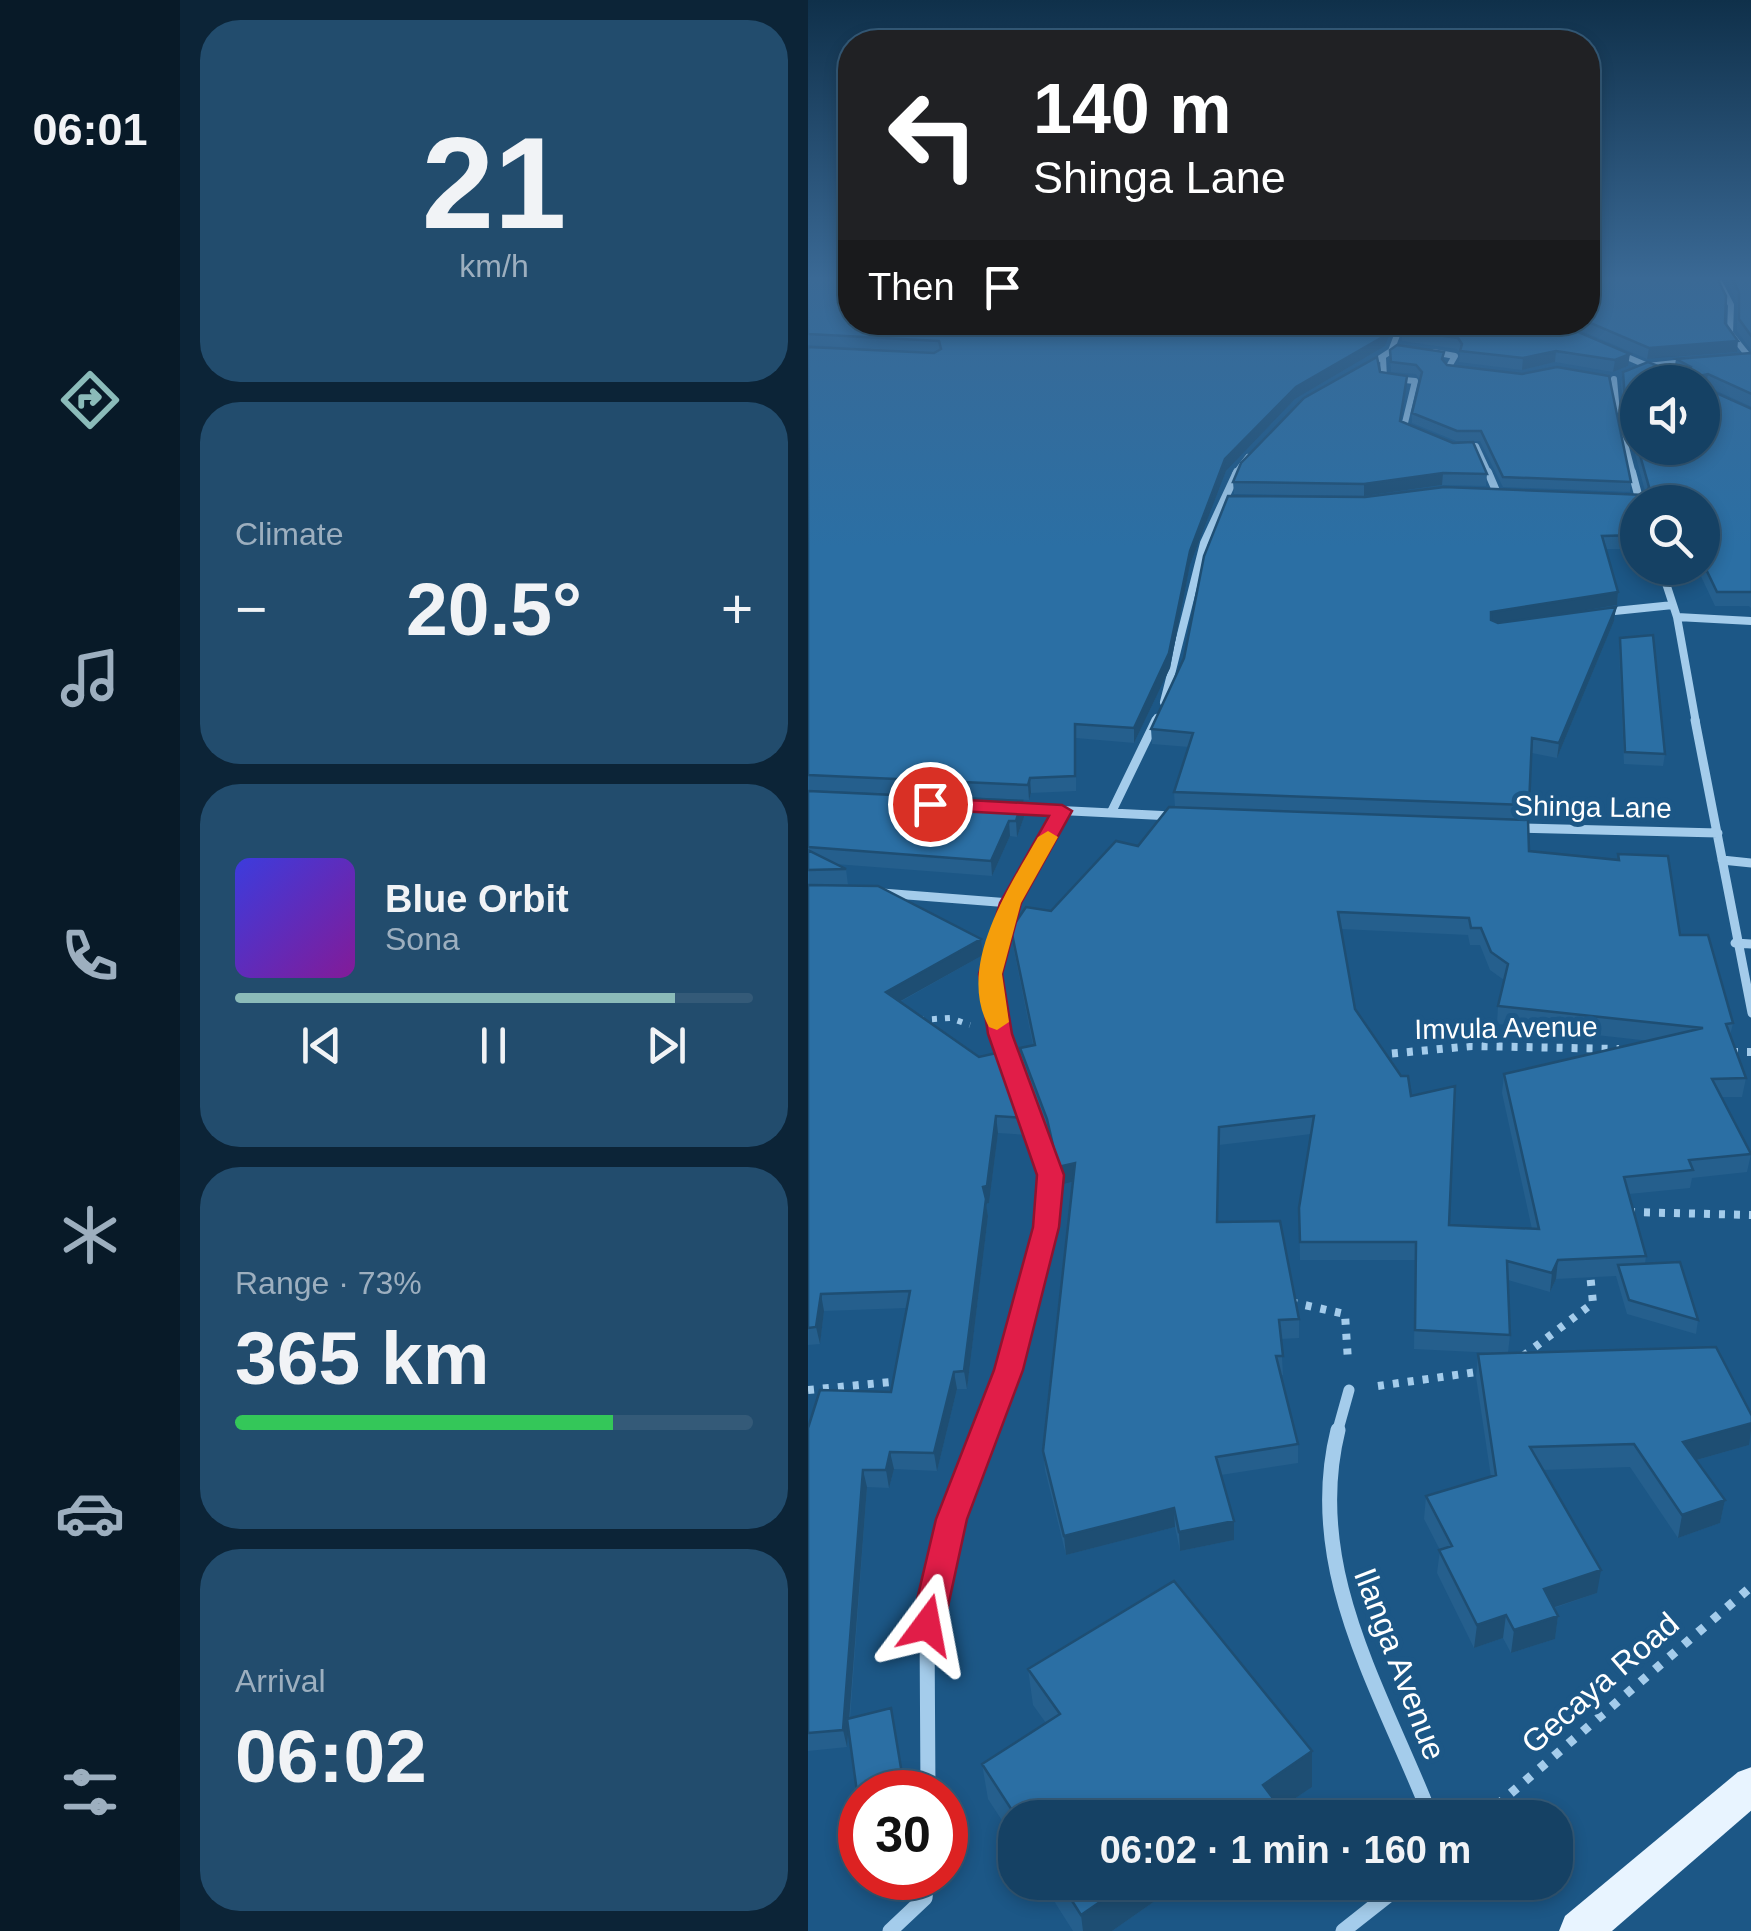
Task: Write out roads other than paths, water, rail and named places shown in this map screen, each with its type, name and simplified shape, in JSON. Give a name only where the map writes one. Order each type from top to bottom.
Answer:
[{"type":"main road","points":[[1580,1931],[1752,1784]]},
{"type":"street","points":[[1361,369],[1367,366]]},
{"type":"street","points":[[1383,366],[1384,378],[1415,382],[1404,427],[1421,434]]},
{"type":"street","points":[[1449,366],[1467,370]]},
{"type":"street","points":[[1594,376],[1620,377]]},
{"type":"street","points":[[1614,380],[1636,485]]},
{"type":"street","points":[[1455,448],[1476,446],[1497,493]]},
{"type":"street","points":[[1111,813],[1177,670],[1197,567],[1231,475],[1252,452]]},
{"type":"street","points":[[1479,493],[1515,494]]},
{"type":"street","points":[[1221,501],[1240,502]]},
{"type":"street","points":[[1665,585],[1677,617],[1735,944],[1752,1013]]},
{"type":"street","points":[[1590,614],[1672,606]]},
{"type":"street","points":[[1677,617],[1752,620]]},
{"type":"street","points":[[988,807],[1190,817]]},
{"type":"street","points":[[928,1770],[927,1625],[952,1519],[1009,1370],[1052,1194],[1040,1140],[1000,1034],[990,974],[1010,903],[1062,811]]},
{"type":"street","name":"Shinga Lane","points":[[1505,828],[1718,832]]},
{"type":"street","points":[[1722,860],[1752,862]]},
{"type":"street","points":[[870,892],[1010,903]]},
{"type":"street","points":[[1735,944],[1752,944]]},
{"type":"street","name":"Ilanga Avenue","points":[[1349,1390],[1328,1475],[1329,1551],[1337,1586],[1424,1800]]},
{"type":"street","points":[[890,1931],[922,1900]]},
{"type":"street","points":[[1343,1931],[1382,1900]]}]
